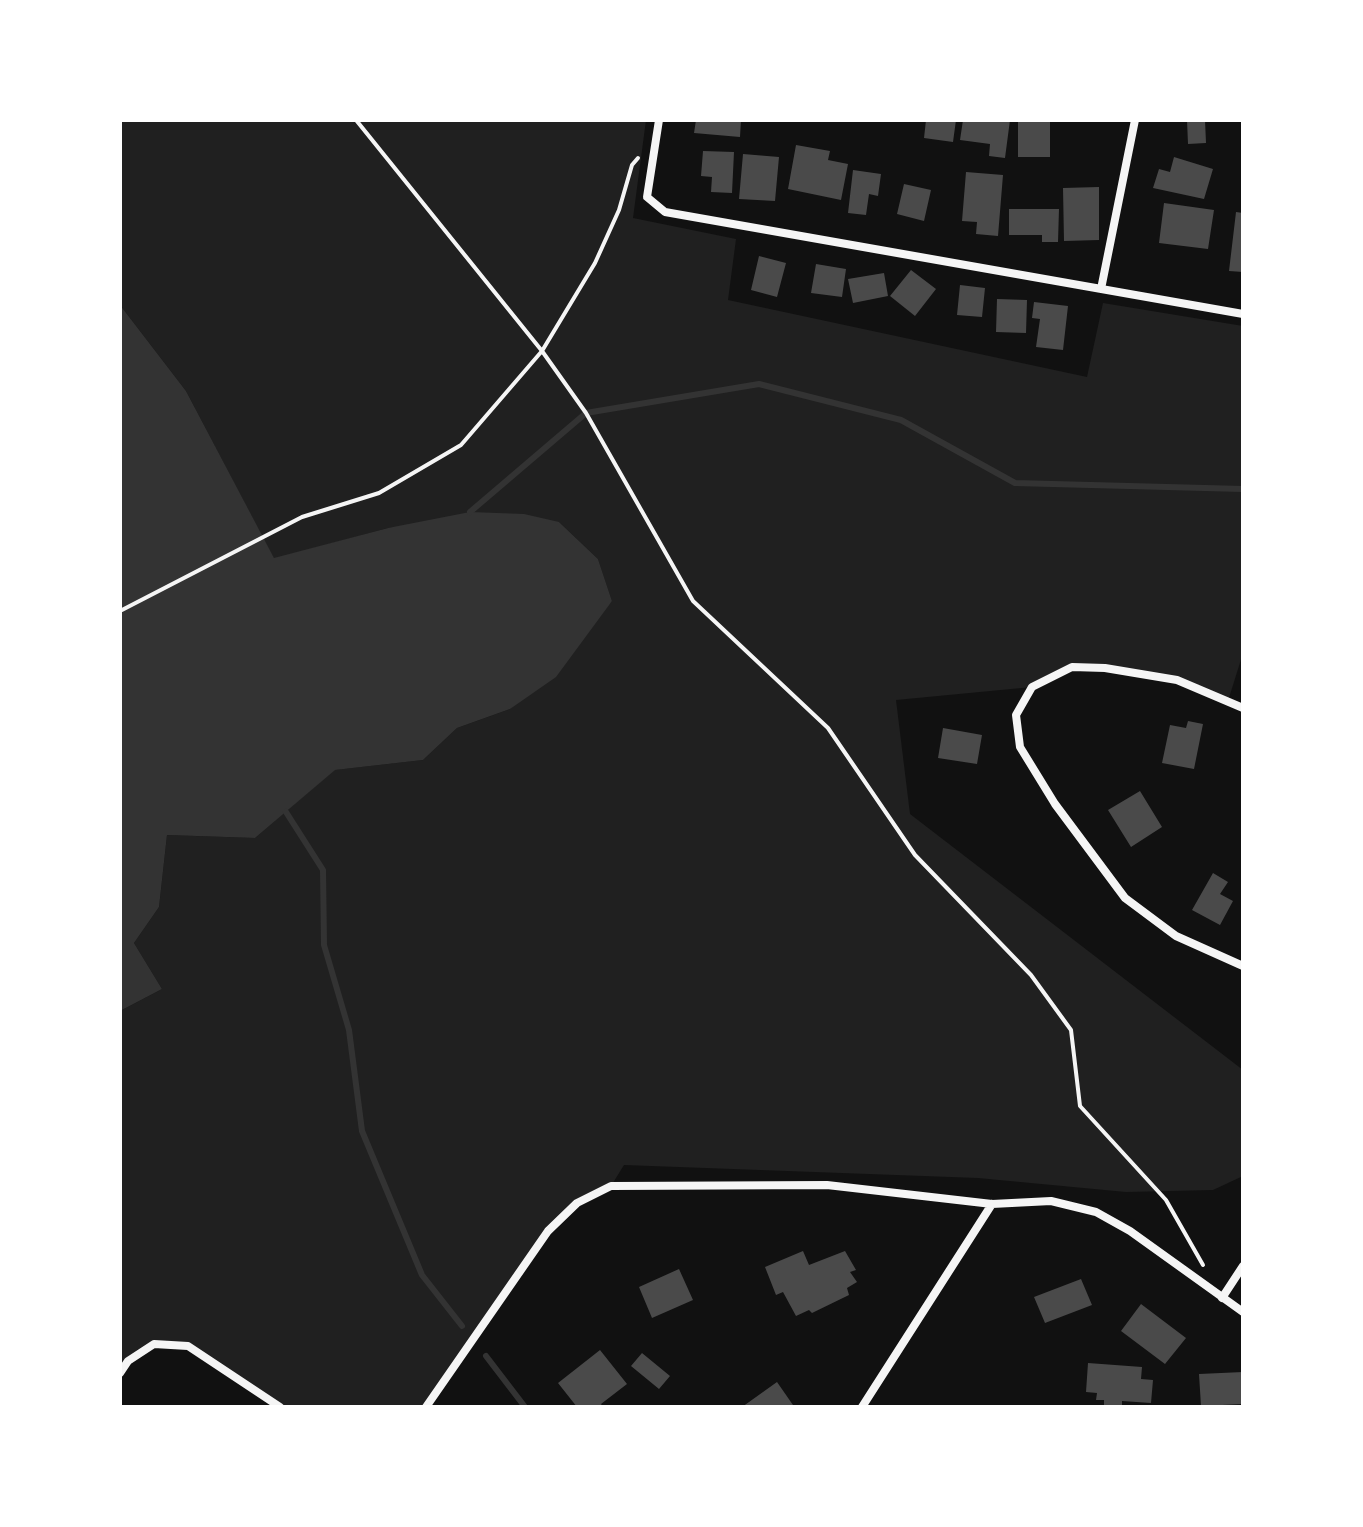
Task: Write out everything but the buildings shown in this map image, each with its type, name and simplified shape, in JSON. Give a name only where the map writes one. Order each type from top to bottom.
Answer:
[{"type":"street","points":[[659,120],[647,197],[665,212],[1243,314]]},
{"type":"street","points":[[1101,289],[1135,120]]},
{"type":"street","points":[[1243,708],[1177,680],[1105,668],[1072,667],[1032,687],[1016,715],[1020,747],[1055,804],[1125,898],[1176,936],[1243,966]]},
{"type":"street","points":[[426,1407],[548,1231],[577,1203],[611,1186],[827,1185],[992,1204],[1051,1201],[1096,1212],[1130,1231],[1243,1312]]},
{"type":"street","points":[[862,1407],[992,1204]]},
{"type":"street","points":[[1222,1298],[1243,1266]]},
{"type":"street","points":[[120,1373],[128,1361],[154,1344],[188,1346],[280,1407]]},
{"type":"path","points":[[356,120],[542,351],[586,413],[693,601],[828,728],[915,855],[1031,975],[1071,1030],[1080,1106],[1166,1200],[1208,1273]]},
{"type":"path","points":[[120,611],[302,517],[379,493],[461,445],[542,351],[595,263],[619,210],[632,165],[656,137]]},
{"type":"shaded area","points":[[120,120],[646,120],[633,218],[736,239],[728,300],[1087,377],[1103,303],[1243,326],[1243,653],[1228,701],[1177,680],[1073,667],[1032,687],[896,700],[910,814],[1243,1070],[1243,1176],[1213,1190],[1126,1192],[978,1178],[624,1165],[611,1186],[577,1203],[548,1231],[426,1407],[280,1407],[188,1346],[154,1344],[120,1373],[120,1011],[162,989],[134,943],[159,907],[167,835],[255,838],[334,770],[423,760],[457,728],[510,709],[612,601],[598,559],[559,522],[388,528],[274,559],[186,391],[120,305]]},
{"type":"shaded area","points":[[120,305],[186,391],[274,558],[388,528],[470,512],[524,514],[559,522],[598,559],[612,601],[556,677],[510,709],[457,728],[423,760],[335,770],[255,838],[167,835],[159,907],[134,943],[162,989],[120,1011]]},
{"type":"waterway","points":[[470,512],[586,413],[759,384],[901,420],[1015,483],[1243,489]]},
{"type":"waterway","points":[[286,812],[323,870],[324,945],[349,1030],[362,1131],[422,1275],[462,1326]]},
{"type":"waterway","points":[[486,1356],[525,1407]]}]
